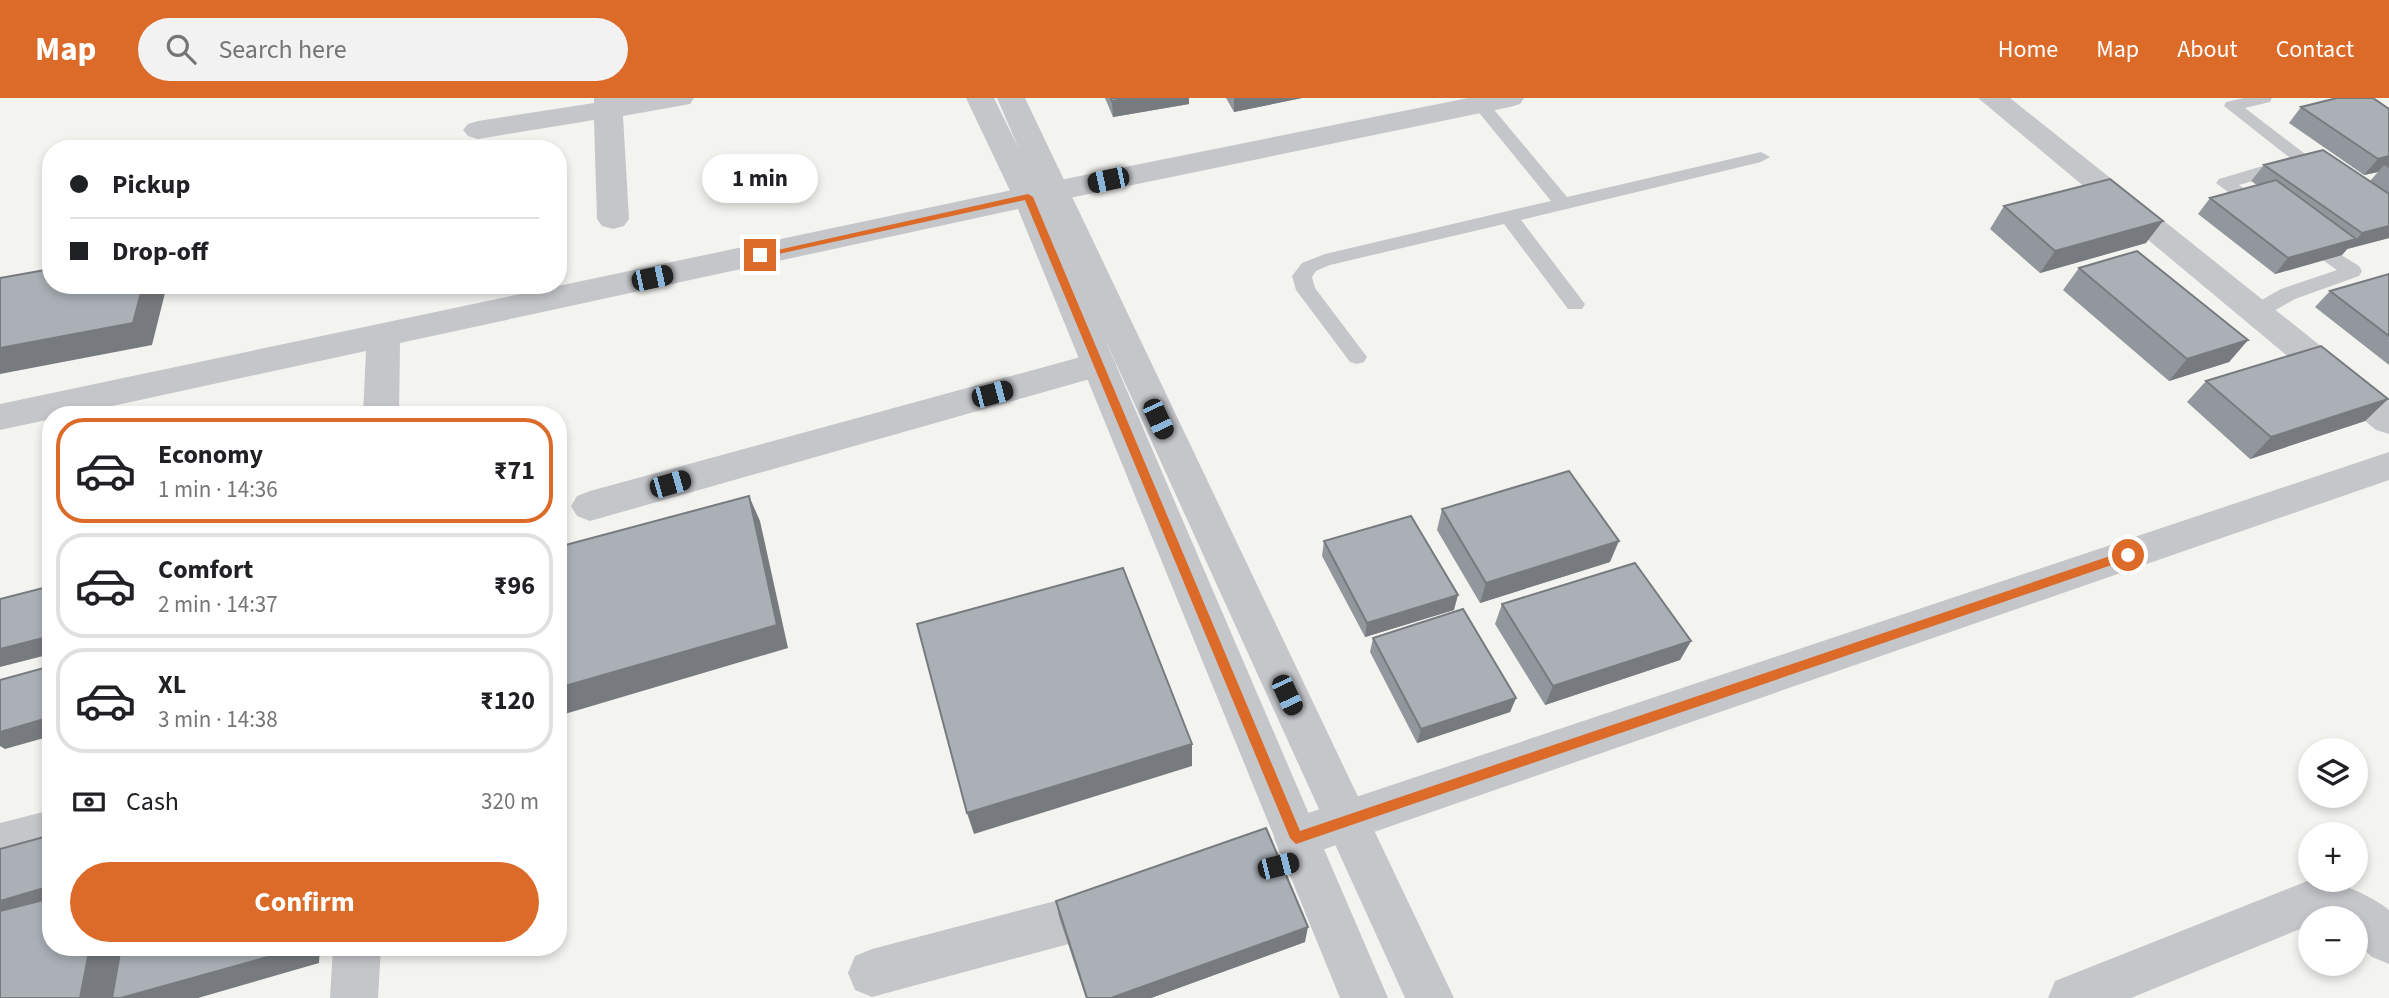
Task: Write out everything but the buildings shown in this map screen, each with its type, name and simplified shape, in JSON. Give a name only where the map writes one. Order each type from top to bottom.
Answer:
[{"type":"street","points":[[478,130],[608,104],[680,98]]},
{"type":"street","points":[[980,98],[1042,194],[1100,293],[1430,998]]},
{"type":"street","points":[[1011,98],[1099,365],[1288,856],[1364,998]]},
{"type":"street","points":[[1992,98],[2141,220],[2259,311],[2389,421]]},
{"type":"street","points":[[52,406],[1042,194],[1495,101]]},
{"type":"street","points":[[608,104],[613,219]]},
{"type":"street","points":[[381,406],[383,336]]},
{"type":"street","points":[[590,506],[1099,365]]},
{"type":"street","points":[[0,417],[42,408]]},
{"type":"street","points":[[1288,856],[1345,820],[2389,466]]},
{"type":"street","points":[[0,844],[42,833]]},
{"type":"street","points":[[872,973],[1156,898]]},
{"type":"street","points":[[2073,998],[2310,902],[2337,904],[2361,917],[2389,941]]},
{"type":"street","points":[[352,998],[356,956]]},
{"type":"lane","points":[[2264,98],[2232,106],[2304,160],[2225,183],[2371,286]]},
{"type":"lane","points":[[1495,101],[1563,204]]},
{"type":"lane","points":[[1357,357],[1306,289],[1302,276],[1309,267],[1325,260],[1760,158]]},
{"type":"lane","points":[[1509,216],[1575,304]]},
{"type":"lane","points":[[2259,311],[2288,294],[2352,271]]},
{"type":"route","points":[[760,255],[1028,197],[1296,838],[2128,555]]}]
